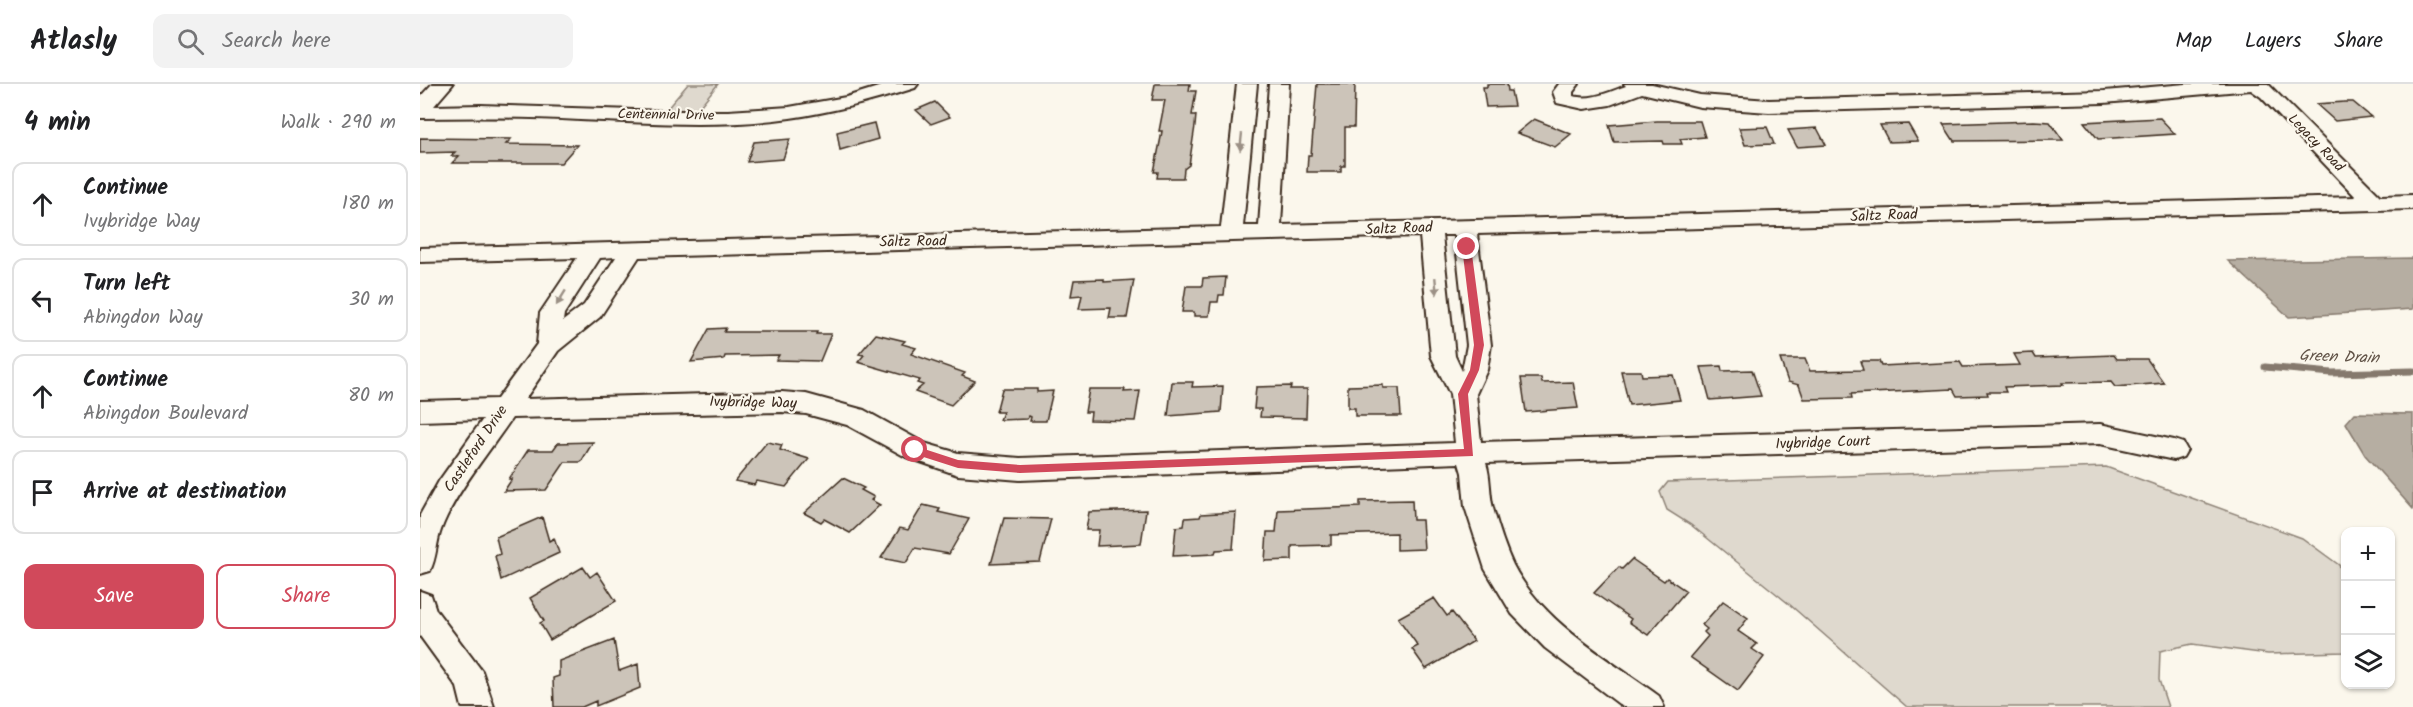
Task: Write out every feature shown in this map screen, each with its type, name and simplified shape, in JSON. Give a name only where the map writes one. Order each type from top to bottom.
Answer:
[{"type":"street","points":[[420,110],[443,84]]},
{"type":"street","name":"Centennial Drive","points":[[420,110],[760,116],[829,108],[880,95],[908,84]]},
{"type":"street","points":[[1569,84],[1563,92],[1564,99],[1576,104],[1589,105],[1638,86],[1683,98],[1728,105],[1769,106],[2104,97],[2251,84]]},
{"type":"street","name":"Legacy Road","points":[[2256,84],[2268,93],[2374,204]]},
{"type":"street","points":[[1231,234],[1247,87],[1278,87],[1269,233]]},
{"type":"street","name":"Saltz Road","points":[[420,255],[2413,202]]},
{"type":"street","points":[[1430,228],[1443,356],[1463,394],[1469,453],[1476,473],[1479,507],[1500,569],[1523,605],[1556,638],[1648,707]]},
{"type":"street","points":[[1463,394],[1475,370],[1479,345],[1466,228]]},
{"type":"street","name":"Castleford Drive","points":[[420,562],[426,529],[449,489],[503,408],[549,345],[591,311],[633,249]]},
{"type":"street","points":[[549,345],[552,313],[594,250]]},
{"type":"street","name":"Ivybridge Way","points":[[420,411],[756,400],[806,404],[855,417],[915,450],[958,464],[1020,469],[1469,453]]},
{"type":"street","name":"Ivybridge Court","points":[[1469,453],[2100,434],[2174,450]]},
{"type":"street","points":[[420,604],[422,615],[471,681],[478,707]]},
{"type":"shaded area","points":[[688,84],[718,84],[696,111],[666,110]]},
{"type":"shaded area","points":[[2413,258],[2413,309],[2289,317],[2228,261]]},
{"type":"shaded area","points":[[2355,413],[2413,414],[2413,509],[2365,455],[2346,423]]},
{"type":"shaded area","points":[[2106,467],[2302,538],[2339,565],[2341,568],[2341,652],[2268,654],[2192,644],[2160,651],[2159,680],[2168,707],[1907,707],[1789,604],[1691,525],[1667,510],[1660,492],[1668,482]]},
{"type":"building","points":[[1155,84],[1190,84],[1189,91],[1196,91],[1192,115],[1196,115],[1195,126],[1189,165],[1184,169],[1183,178],[1157,178],[1158,172],[1154,172],[1165,100],[1152,100]]},
{"type":"building","points":[[1317,84],[1355,84],[1354,127],[1345,127],[1345,166],[1341,166],[1341,172],[1307,172],[1308,155],[1311,155]]},
{"type":"building","points":[[1487,84],[1507,84],[1514,106],[1486,107],[1483,87],[1487,87]]},
{"type":"building","points":[[935,102],[950,117],[931,124],[916,110]]},
{"type":"building","points":[[2353,102],[2371,117],[2335,121],[2316,104]]},
{"type":"building","points":[[2160,118],[2175,134],[2098,139],[2084,122]]},
{"type":"building","points":[[1534,119],[1571,134],[1555,147],[1517,133]]},
{"type":"building","points":[[1657,121],[1700,121],[1705,137],[1680,139],[1682,144],[1664,144],[1663,141],[1614,142],[1609,125]]},
{"type":"building","points":[[2050,122],[2063,140],[1954,141],[1943,124]]},
{"type":"building","points":[[874,123],[878,139],[840,150],[837,132]]},
{"type":"building","points":[[1908,124],[1918,141],[1889,142],[1880,125]]},
{"type":"building","points":[[1767,127],[1774,144],[1745,145],[1739,128]]},
{"type":"building","points":[[1817,128],[1826,145],[1797,147],[1788,130]]},
{"type":"building","points":[[420,138],[511,139],[506,144],[577,145],[561,163],[452,163],[459,156],[451,156],[455,152],[420,153]]},
{"type":"building","points":[[790,139],[783,159],[747,162],[754,142]]},
{"type":"building","points":[[1226,277],[1224,295],[1219,295],[1218,302],[1211,302],[1209,316],[1194,316],[1194,312],[1182,312],[1186,286],[1202,286],[1203,278]]},
{"type":"building","points":[[1104,279],[1104,282],[1134,280],[1127,318],[1109,318],[1111,308],[1079,309],[1082,295],[1071,296],[1074,280]]},
{"type":"building","points":[[726,328],[724,332],[831,334],[820,361],[776,360],[779,355],[725,356],[724,359],[691,362],[709,329]]},
{"type":"building","points":[[876,334],[905,341],[902,344],[916,348],[911,354],[965,373],[962,376],[975,381],[951,405],[915,392],[923,385],[917,383],[920,380],[858,362],[864,355],[859,354]]},
{"type":"building","points":[[2033,353],[2036,358],[2114,355],[2117,359],[2147,359],[2164,383],[2115,387],[2111,382],[2062,383],[2063,385],[2004,387],[2006,392],[1987,392],[1988,395],[1957,396],[1953,389],[1851,394],[1852,398],[1804,399],[1799,385],[1788,382],[1780,359],[1805,359],[1810,371],[1863,370],[1860,361],[1879,361],[1881,366],[1960,362],[1963,367],[2020,365],[2014,354]]},
{"type":"building","points":[[1721,366],[1722,371],[1752,370],[1761,396],[1710,400],[1701,367]]},
{"type":"building","points":[[1621,371],[1641,371],[1642,376],[1673,375],[1680,400],[1629,405]]},
{"type":"building","points":[[1521,378],[1541,378],[1542,383],[1573,382],[1578,408],[1526,412]]},
{"type":"building","points":[[1172,382],[1193,382],[1192,387],[1223,386],[1221,412],[1168,416]]},
{"type":"building","points":[[1383,385],[1383,388],[1399,388],[1401,416],[1355,416],[1355,408],[1348,408],[1348,386]]},
{"type":"building","points":[[1291,386],[1290,389],[1307,389],[1306,418],[1260,417],[1261,409],[1254,409],[1256,387]]},
{"type":"building","points":[[1002,389],[1053,391],[1046,421],[1030,421],[1029,416],[1027,419],[1000,420],[1003,412],[996,412]]},
{"type":"building","points":[[1089,389],[1140,391],[1135,421],[1090,420],[1091,412],[1085,412]]},
{"type":"building","points":[[593,442],[581,462],[565,462],[546,490],[504,491],[528,450],[553,450],[558,443]]},
{"type":"building","points":[[767,442],[782,445],[780,450],[809,459],[786,487],[757,481],[754,485],[735,481]]},
{"type":"building","points":[[843,478],[864,488],[861,490],[874,497],[871,500],[880,505],[850,533],[824,519],[821,522],[804,513]]},
{"type":"building","points":[[1412,500],[1413,520],[1422,520],[1424,549],[1397,550],[1397,533],[1331,535],[1331,545],[1292,546],[1292,560],[1265,561],[1267,532],[1276,532],[1278,510],[1360,507],[1360,501]]},
{"type":"building","points":[[923,505],[940,509],[938,512],[969,519],[949,554],[915,548],[906,563],[881,558],[900,528],[908,530]]},
{"type":"building","points":[[1146,510],[1141,544],[1097,546],[1099,530],[1086,530],[1089,512]]},
{"type":"building","points":[[1236,512],[1233,549],[1216,550],[1215,554],[1173,556],[1176,527],[1184,526],[1185,518],[1200,517],[1201,514]]},
{"type":"building","points":[[542,517],[549,541],[554,538],[559,553],[501,580],[495,556],[500,554],[496,537]]},
{"type":"building","points":[[1004,518],[1051,519],[1040,562],[991,564]]},
{"type":"building","points":[[1632,559],[1664,581],[1667,578],[1686,591],[1648,635],[1629,622],[1631,619],[1594,593],[1619,567],[1622,569]]},
{"type":"building","points":[[583,567],[590,577],[597,572],[616,601],[550,640],[540,623],[544,621],[530,598]]},
{"type":"building","points":[[1434,598],[1447,616],[1452,612],[1474,641],[1426,669],[1412,649],[1418,646],[1398,618]]},
{"type":"building","points":[[1723,601],[1748,618],[1738,631],[1757,644],[1752,649],[1764,657],[1738,691],[1690,657],[1708,636],[1704,632],[1707,629],[1702,625]]},
{"type":"building","points":[[614,640],[619,671],[638,664],[640,688],[596,706],[596,701],[582,707],[554,707],[553,678],[559,676],[559,661]]},
{"type":"waterway","name":"Green Drain","points":[[2265,367],[2332,373],[2413,371]]},
{"type":"route","points":[[915,450],[958,464],[1020,469],[1469,453],[1463,394],[1475,370],[1479,345],[1467,247]]}]
